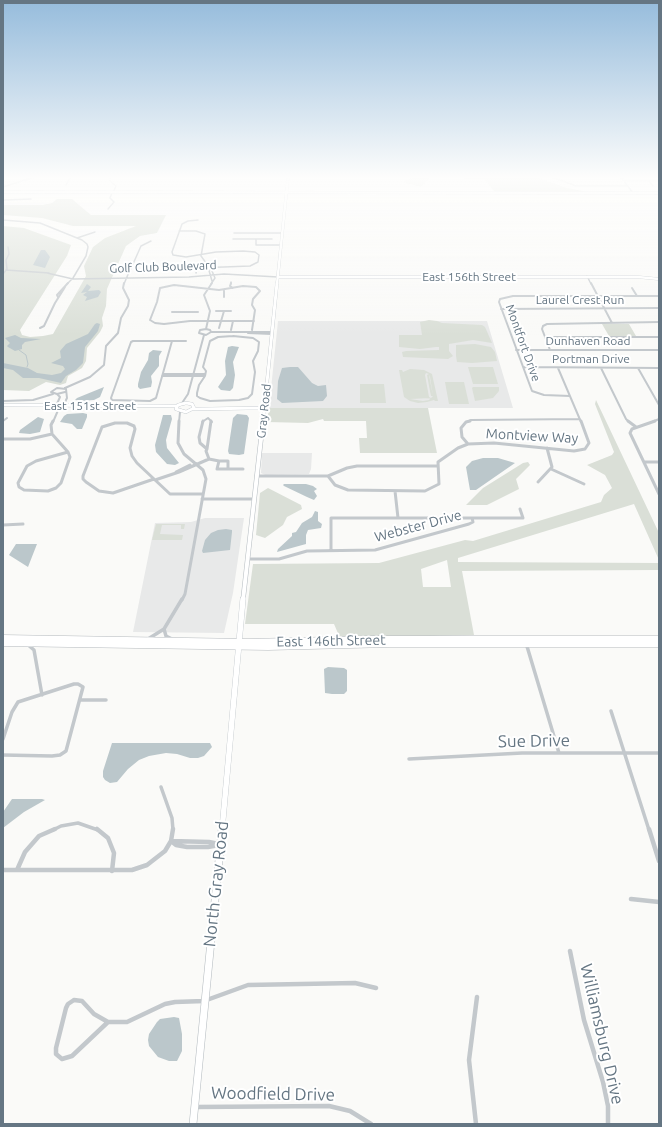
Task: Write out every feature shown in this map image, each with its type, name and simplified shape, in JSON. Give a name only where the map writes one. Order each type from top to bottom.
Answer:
[{"type":"main road","name":"East 146th Street","points":[[3,638],[176,641],[238,645],[382,639],[659,639]]},
{"type":"main road","name":"East 146th Street","points":[[3,643],[238,645],[659,644]]},
{"type":"street","points":[[40,328],[44,326],[58,297],[74,278],[86,256],[88,247],[85,242],[55,230]]},
{"type":"street","name":"Gray Road","points":[[238,645],[256,476],[265,408],[282,230]]},
{"type":"street","points":[[196,273],[197,268],[208,267],[250,266],[258,262],[259,255],[255,252],[243,251],[201,255],[182,257],[172,254],[179,231],[196,231],[204,233],[201,255],[204,262],[208,267],[213,271],[214,275],[214,280],[204,296],[210,309],[206,329]]},
{"type":"street","points":[[77,238],[95,232]]},
{"type":"street","points":[[234,233],[282,233]]},
{"type":"street","points":[[257,233],[256,245],[281,245]]},
{"type":"street","points":[[233,239],[272,239]]},
{"type":"street","points":[[53,394],[52,390],[55,388],[65,388],[90,377],[104,365],[106,346],[118,333],[121,318],[128,306],[128,300],[123,288],[124,283],[141,246],[151,241]]},
{"type":"street","points":[[3,274],[6,270],[8,247]]},
{"type":"street","points":[[136,256],[141,254],[138,253]]},
{"type":"street","points":[[208,267],[212,281]]},
{"type":"street","name":"Golf Club Boulevard","points":[[6,270],[47,273],[74,278],[126,279],[210,275],[278,277]]},
{"type":"street","points":[[209,272],[213,271]]},
{"type":"street","points":[[587,276],[612,323]]},
{"type":"street","name":"East 156th Street","points":[[278,277],[638,276],[659,279]]},
{"type":"street","points":[[231,282],[230,285],[233,288]]},
{"type":"street","points":[[252,330],[254,321],[255,310],[252,305],[253,299],[260,290],[255,287],[248,286],[222,290],[172,285],[161,288],[157,303],[149,318],[153,322],[160,324],[185,321],[254,321]]},
{"type":"street","points":[[632,288],[637,296]]},
{"type":"street","points":[[222,290],[224,297]]},
{"type":"street","name":"Montfort Drive","points":[[570,396],[544,395],[536,393],[530,388],[499,302],[502,298],[512,296],[597,296]]},
{"type":"street","points":[[597,296],[659,296]]},
{"type":"street","name":"Laurel Crest Run","points":[[501,309],[659,308]]},
{"type":"street","points":[[216,311],[231,311]]},
{"type":"street","points":[[220,328],[224,311]]},
{"type":"street","points":[[172,312],[198,312]]},
{"type":"street","points":[[185,312],[185,321]]},
{"type":"street","points":[[231,330],[233,321]]},
{"type":"street","points":[[550,350],[542,328],[546,324],[659,322]]},
{"type":"street","points":[[211,332],[210,330],[206,329],[198,332],[199,334],[204,335],[211,332],[272,333]]},
{"type":"street","points":[[188,412],[180,412],[176,408],[182,403],[188,394],[204,335]]},
{"type":"street","points":[[233,336],[250,338],[259,342],[258,351],[253,361],[256,372],[253,393],[250,397],[243,400],[223,401],[206,400],[197,396],[199,385],[205,375],[203,367],[210,341],[218,337],[233,336]]},
{"type":"street","points":[[545,338],[659,337]]},
{"type":"street","points":[[172,340],[156,398],[153,400],[115,401],[111,399],[132,342],[172,340],[186,340]]},
{"type":"street","name":"Dunhaven Road","points":[[516,350],[659,350]]},
{"type":"street","name":"Portman Drive","points":[[523,368],[659,368]]},
{"type":"street","name":"Montview Way","points":[[438,466],[438,462],[449,452],[468,444],[494,443],[574,451],[582,450],[588,447],[588,438],[558,368]]},
{"type":"street","points":[[601,368],[626,419],[636,427]]},
{"type":"street","points":[[638,368],[659,405]]},
{"type":"street","points":[[162,375],[205,375]]},
{"type":"street","points":[[63,406],[67,398],[65,392],[67,390],[65,388]]},
{"type":"street","points":[[3,401],[33,400],[65,392]]},
{"type":"street","points":[[57,394],[60,397],[51,425],[52,434],[68,452],[70,457],[59,486],[48,491],[24,490],[17,486],[27,466],[36,461],[68,452]]},
{"type":"street","points":[[188,394],[192,406]]},
{"type":"street","points":[[182,403],[192,406],[265,408]]},
{"type":"street","name":"East 151st Street","points":[[3,406],[176,408]]},
{"type":"street","points":[[180,422],[192,406]]},
{"type":"street","name":"East 151st Street","points":[[58,407],[176,408]]},
{"type":"street","points":[[141,641],[154,636],[164,629],[184,594],[203,494],[206,475],[196,463],[184,454],[178,443],[180,412]]},
{"type":"street","points":[[3,421],[7,418]]},
{"type":"street","points":[[206,449],[200,443],[199,436],[203,420],[210,418],[212,420],[206,449],[206,455],[209,458]]},
{"type":"street","points":[[468,444],[462,437],[461,428],[466,422],[471,420],[580,419]]},
{"type":"street","points":[[659,419],[636,427],[631,430],[630,434],[659,494]]},
{"type":"street","points":[[203,494],[170,494],[154,479],[137,463],[132,456],[130,447],[134,426],[127,423],[112,423],[101,429],[83,479],[96,489],[108,492],[122,491],[154,479],[192,466],[209,458],[219,461],[228,461],[228,469]]},
{"type":"street","points":[[3,439],[30,439],[52,434]]},
{"type":"street","points":[[538,482],[553,465],[547,448]]},
{"type":"street","points":[[219,461],[217,469],[243,469]]},
{"type":"street","points":[[644,462],[659,462]]},
{"type":"street","points":[[256,476],[328,476],[351,467],[438,466],[440,481],[436,487],[425,491],[348,490],[335,485],[328,476]]},
{"type":"street","points":[[551,469],[584,484]]},
{"type":"street","points":[[395,491],[398,518]]},
{"type":"street","points":[[202,499],[254,499]]},
{"type":"street","points":[[331,550],[331,518],[523,518],[520,509]]},
{"type":"street","name":"Webster Drive","points":[[247,559],[279,559],[307,551],[378,550],[468,524],[473,522],[472,518]]},
{"type":"street","points":[[3,524],[23,524]]},
{"type":"street","points":[[164,629],[166,636],[176,641]]},
{"type":"street","points":[[27,644],[34,650],[42,695]]},
{"type":"street","points":[[34,650],[38,644]]},
{"type":"street","points":[[526,644],[559,753]]},
{"type":"street","name":"North Gray Road","points":[[192,1124],[234,711],[238,645]]},
{"type":"street","points":[[3,739],[18,702],[74,684],[81,685],[83,690],[66,751],[52,756],[3,755]]},
{"type":"street","points":[[80,700],[106,700]]},
{"type":"street","points":[[611,711],[659,861]]},
{"type":"street","name":"Sue Drive","points":[[409,758],[559,753],[658,753]]},
{"type":"street","points":[[3,870],[112,871],[132,870],[147,865],[162,853],[171,841],[173,822],[161,787]]},
{"type":"street","points":[[17,870],[24,852],[39,836],[61,826],[78,823],[96,828],[108,838],[114,853],[112,871]]},
{"type":"street","points":[[171,841],[176,845],[187,847],[208,847],[220,844]]},
{"type":"street","points":[[631,899],[659,902]]},
{"type":"street","name":"Williamsburg Drive","points":[[570,951],[584,1020],[603,1082],[608,1106],[608,1124]]},
{"type":"street","points":[[108,1022],[69,1058],[62,1059],[57,1055],[56,1048],[65,1010],[70,1002],[76,1000],[82,1001],[94,1014],[108,1022],[131,1020],[168,1003],[204,1001],[236,988],[254,984],[356,983],[376,988]]},
{"type":"street","points":[[476,1124],[469,1060],[477,997]]},
{"type":"street","name":"Woodfield Drive","points":[[194,1107],[326,1105],[350,1111],[371,1124]]},
{"type":"shaded area","points":[[3,230],[28,230],[71,245],[67,256],[20,330],[22,335],[30,337],[53,334],[86,276],[84,266],[93,247],[105,238],[127,230],[159,230],[157,233],[140,236],[126,246],[107,289],[106,306],[102,318],[103,326],[87,348],[86,361],[82,368],[68,376],[66,383],[60,385],[46,382],[29,391],[3,390]]},
{"type":"shaded area","points":[[41,250],[45,250],[50,257],[45,268],[33,265]]},
{"type":"shaded area","points":[[87,284],[91,287],[88,291],[99,290],[101,292],[98,297],[85,301],[87,297],[83,295],[87,292],[81,293]]},
{"type":"shaded area","points":[[429,320],[442,323],[482,325],[485,327],[492,343],[473,340],[449,344],[449,351],[453,356],[448,359],[403,357],[402,352],[406,351],[439,350],[439,347],[420,349],[399,347],[399,335],[422,335],[420,322]]},
{"type":"shaded area","points":[[278,321],[487,321],[513,408],[269,408]]},
{"type":"shaded area","points":[[97,323],[100,324],[98,331],[85,347],[83,363],[76,370],[66,376],[61,383],[39,378],[23,378],[13,370],[3,368],[3,363],[28,368],[37,373],[52,375],[61,373],[65,369],[63,366],[51,363],[61,358],[60,351],[66,344],[88,334]]},
{"type":"shaded area","points":[[602,324],[629,324],[636,336],[609,336]]},
{"type":"shaded area","points":[[15,335],[21,338],[41,339],[25,342],[22,345],[22,349],[15,351],[7,346],[10,343],[5,338]]},
{"type":"shaded area","points":[[475,344],[491,347],[495,352],[497,361],[472,363],[457,362],[456,345]]},
{"type":"shaded area","points":[[228,347],[239,347],[233,362],[235,375],[233,388],[230,391],[221,390],[218,387],[226,375],[225,361]]},
{"type":"shaded area","points":[[153,350],[162,351],[159,356],[159,366],[151,376],[151,387],[140,389],[138,384],[141,372],[148,360],[149,353]]},
{"type":"shaded area","points":[[298,367],[312,383],[318,386],[326,385],[327,396],[323,401],[282,403],[277,399],[278,381],[282,368]]},
{"type":"shaded area","points":[[468,367],[493,367],[498,384],[473,384]]},
{"type":"shaded area","points":[[410,369],[424,370],[432,374],[438,401],[434,400],[418,403],[410,401],[404,397],[399,370],[402,370],[403,372]],"holes":[[[426,373],[429,374],[427,375],[431,396],[433,396],[431,398],[429,397],[425,375]],[[431,398],[423,401],[410,399]]]},
{"type":"shaded area","points":[[445,382],[464,382],[469,404],[449,404]]},
{"type":"shaded area","points":[[360,384],[384,384],[386,403],[360,403]]},
{"type":"shaded area","points":[[104,387],[100,397],[94,400],[75,400],[77,398]]},
{"type":"shaded area","points":[[473,387],[499,387],[499,391],[493,398],[475,401]]},
{"type":"shaded area","points":[[596,400],[659,533],[659,560],[634,504],[458,558],[458,562],[659,563],[659,570],[462,571],[474,635],[340,638],[334,624],[245,624],[253,564],[379,563],[465,540],[473,541],[601,502],[604,495],[612,488],[605,475],[587,465],[612,455],[614,452],[595,404]],"holes":[[[447,560],[451,587],[423,587],[421,569]]]},
{"type":"shaded area","points":[[269,408],[428,408],[437,453],[360,453],[359,438],[367,438],[366,421],[324,421],[323,419],[308,423],[267,422]]},
{"type":"shaded area","points":[[67,414],[87,414],[87,417],[82,429],[77,429],[72,424],[60,422]]},
{"type":"shaded area","points":[[237,414],[247,415],[249,418],[244,454],[239,455],[229,454],[228,451],[233,418]]},
{"type":"shaded area","points":[[163,415],[171,415],[172,419],[166,440],[167,448],[179,463],[175,465],[167,464],[156,452],[155,445]]},
{"type":"shaded area","points":[[38,417],[44,419],[40,432],[30,434],[19,433],[20,430]]},
{"type":"shaded area","points":[[262,453],[312,453],[311,469],[309,474],[265,475],[261,473]]},
{"type":"shaded area","points":[[483,458],[498,458],[515,463],[476,490],[470,490],[466,467],[472,461]]},
{"type":"shaded area","points":[[528,462],[530,465],[516,479],[519,489],[487,505],[466,505],[483,488],[523,463]]},
{"type":"shaded area","points":[[284,484],[306,484],[313,486],[317,489],[314,491],[317,496],[314,500],[284,486]]},
{"type":"shaded area","points":[[268,488],[301,505],[302,509],[287,517],[283,525],[265,538],[256,535],[260,493]]},
{"type":"shaded area","points":[[315,511],[318,512],[318,521],[322,524],[321,528],[308,530],[306,535],[306,544],[277,552],[278,549],[292,536],[292,533],[296,532],[302,523],[312,517]]},
{"type":"shaded area","points":[[205,518],[244,518],[233,593],[224,633],[133,632],[155,523],[191,522]]},
{"type":"shaded area","points":[[156,524],[185,524],[184,529],[181,529],[181,525],[162,525],[160,534],[183,535],[182,540],[152,540]]},
{"type":"shaded area","points":[[226,529],[232,530],[230,550],[203,553],[202,551],[205,540],[211,533]]},
{"type":"shaded area","points":[[16,544],[37,544],[28,567],[9,555]]},
{"type":"shaded area","points":[[328,667],[344,668],[347,670],[347,691],[344,694],[325,693],[324,669]]},
{"type":"shaded area","points":[[112,743],[210,743],[212,747],[204,756],[198,758],[190,758],[177,754],[166,753],[149,756],[139,760],[128,769],[117,782],[110,783],[103,777],[103,771]]},
{"type":"shaded area","points":[[12,799],[45,800],[24,812],[3,828],[3,812]]},
{"type":"shaded area","points":[[174,1017],[179,1018],[182,1034],[182,1051],[177,1061],[169,1061],[158,1057],[149,1046],[148,1040],[149,1034],[160,1019]]},
{"type":"waterway","points":[[19,350],[26,355],[28,364],[27,367]]}]
